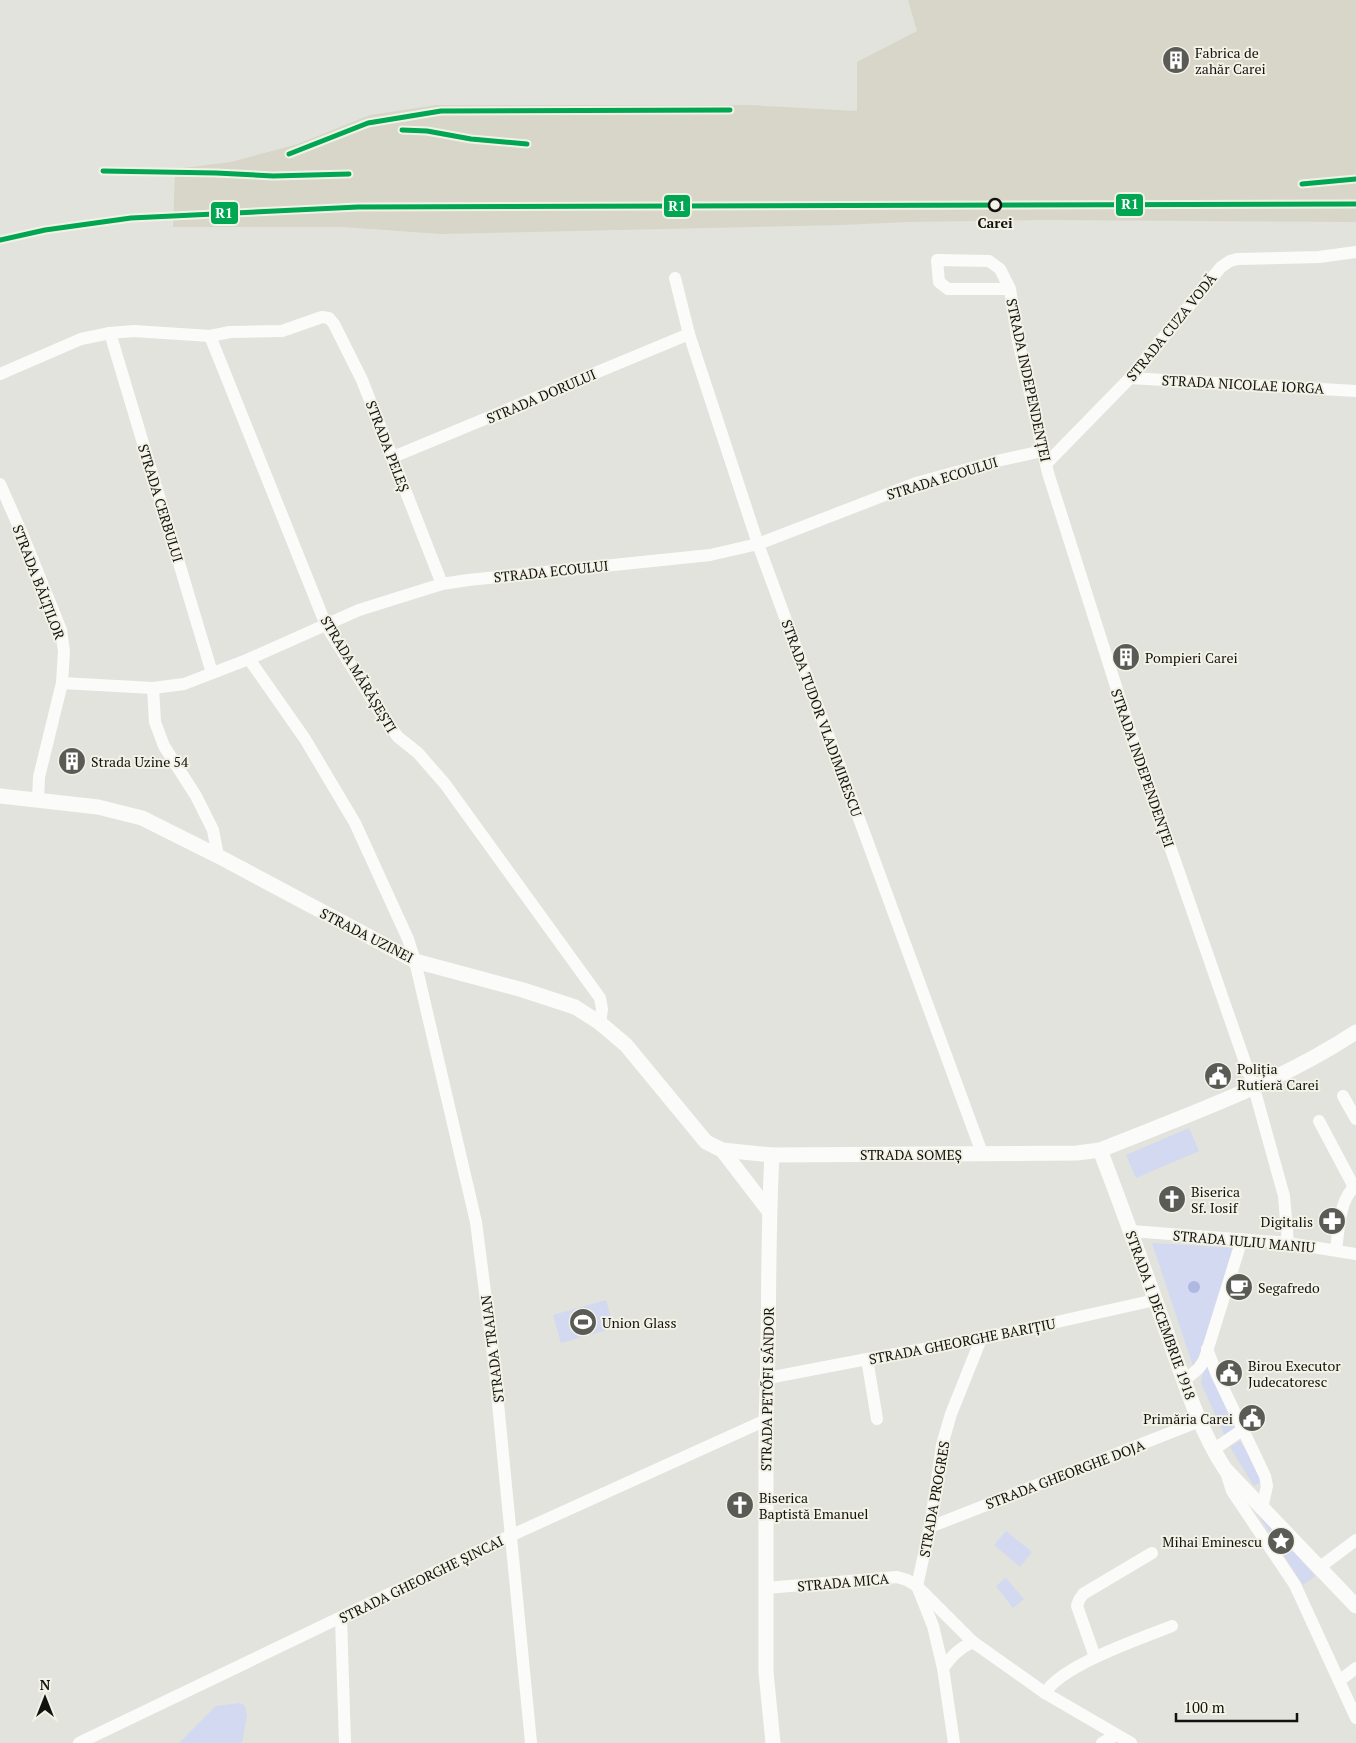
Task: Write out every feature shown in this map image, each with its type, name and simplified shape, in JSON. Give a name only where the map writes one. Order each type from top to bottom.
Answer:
[{"type":"main road","name":"STRADA UZINEI","points":[[0,796],[98,806],[142,818],[218,856],[415,961],[522,990],[575,1007],[600,1023],[626,1045],[706,1142],[722,1150]]},
{"type":"main road","name":"STRADA SOMEȘ","points":[[722,1150],[772,1155],[1077,1153],[1100,1150],[1254,1088],[1332,1048],[1356,1032]]},
{"type":"main road","points":[[722,1150],[769,1212]]},
{"type":"main road","name":"STRADA 1 DECEMBRIE 1918","points":[[1100,1150],[1184,1381],[1213,1450],[1225,1469],[1356,1606]]},
{"type":"main road","name":"STRADA PETŐFI SÁNDOR","points":[[772,1155],[769,1212],[766,1420],[766,1672],[774,1743]]},
{"type":"street","name":"STRADA CUZA VODĂ","points":[[1046,464],[1130,378],[1221,267],[1237,259],[1318,257],[1356,252]]},
{"type":"street","name":"STRADA INDEPENDENȚEI","points":[[1010,289],[948,289],[939,282],[936,260],[988,261],[1000,269],[1010,289],[1042,451],[1135,746],[1254,1088],[1284,1196],[1288,1243]]},
{"type":"street","name":"STRADA TUDOR VLADIMIRESCU","points":[[675,278],[689,334],[758,544],[982,1153]]},
{"type":"street","name":"STRADA PELEȘ","points":[[210,336],[230,332],[282,331],[322,317],[329,318],[334,324],[362,380],[442,584]]},
{"type":"street","points":[[0,374],[81,339],[110,332],[134,331],[210,336]]},
{"type":"street","name":"STRADA CERBULUI","points":[[110,332],[212,673]]},
{"type":"street","name":"STRADA DORULUI","points":[[393,457],[689,334]]},
{"type":"street","name":"STRADA MĂRĂȘEȘTI","points":[[210,336],[326,625],[381,714],[398,737],[418,753],[445,784],[600,998],[602,1009],[600,1023]]},
{"type":"street","name":"STRADA NICOLAE IORGA","points":[[1130,378],[1356,391]]},
{"type":"street","name":"STRADA ECOULUI","points":[[62,682],[153,688],[184,684],[249,659],[359,610],[442,584],[710,555],[758,544],[916,483],[1042,451]]},
{"type":"street","name":"STRADA BĂLȚILOR","points":[[0,484],[61,630],[64,651],[62,682],[39,777],[38,800]]},
{"type":"street","name":"STRADA TRAIAN","points":[[249,659],[305,739],[355,823],[408,939],[415,961],[476,1222],[494,1362],[531,1743]]},
{"type":"street","points":[[153,688],[155,722],[164,746],[196,796],[213,830],[218,856]]},
{"type":"street","points":[[1344,1096],[1356,1119]]},
{"type":"street","points":[[1318,1120],[1355,1186],[1344,1199],[1336,1250]]},
{"type":"street","name":"STRADA IULIU MANIU","points":[[1131,1231],[1288,1243],[1356,1254]]},
{"type":"street","points":[[1184,1381],[1204,1361],[1242,1239]]},
{"type":"street","name":"STRADA GHEORGHE BARIȚIU","points":[[768,1378],[982,1340],[1156,1300]]},
{"type":"street","name":"STRADA PROGRES","points":[[918,1586],[930,1527],[942,1445],[951,1414],[982,1340]]},
{"type":"street","points":[[1207,1348],[1217,1376],[1265,1476],[1267,1486],[1262,1508]]},
{"type":"street","points":[[867,1359],[878,1419]]},
{"type":"street","name":"STRADA GHEORGHE ȘINCAI","points":[[78,1743],[512,1535],[766,1420]]},
{"type":"street","name":"STRADA GHEORGHE DOJA","points":[[930,1527],[1200,1421]]},
{"type":"street","points":[[1213,1450],[1242,1430]]},
{"type":"street","points":[[1225,1469],[1232,1491],[1295,1585],[1356,1718]]},
{"type":"street","points":[[1320,1567],[1356,1540]]},
{"type":"street","points":[[1095,1657],[1077,1606],[1079,1600],[1083,1594],[1152,1553]]},
{"type":"street","name":"STRADA MICA","points":[[766,1588],[897,1577],[918,1586]]},
{"type":"street","points":[[918,1586],[974,1642],[1045,1693],[1131,1743]]},
{"type":"street","points":[[918,1586],[933,1626],[943,1668],[954,1743]]},
{"type":"street","points":[[341,1618],[345,1743]]},
{"type":"street","points":[[1045,1693],[1050,1684],[1095,1657],[1172,1626]]},
{"type":"street","points":[[943,1668],[953,1654],[963,1646],[974,1642]]},
{"type":"street","points":[[1339,1681],[1356,1668]]},
{"type":"street","points":[[1102,1743],[1116,1734]]},
{"type":"shaded area","points":[[908,0],[1356,0],[1356,222],[1043,220],[441,234],[343,227],[173,227],[175,169],[231,162],[298,144],[370,115],[437,105],[750,105],[857,111],[857,62],[917,31]]},
{"type":"shaded area","points":[[1189,1128],[1199,1151],[1136,1178],[1126,1155]]},
{"type":"shaded area","points":[[1152,1243],[1234,1248],[1203,1349],[1193,1366]]},
{"type":"shaded area","name":"Union Glass","points":[[606,1300],[614,1328],[561,1343],[553,1315]]},
{"type":"shaded area","points":[[1205,1361],[1237,1431],[1225,1436],[1201,1383]]},
{"type":"shaded area","points":[[1240,1441],[1265,1480],[1254,1486],[1230,1447]]},
{"type":"shaded area","points":[[1246,1496],[1315,1576],[1303,1585]]},
{"type":"shaded area","points":[[1006,1531],[1032,1552],[1020,1567],[994,1545]]},
{"type":"shaded area","points":[[1006,1578],[1024,1599],[1013,1608],[996,1586]]},
{"type":"shaded area","points":[[240,1703],[245,1706],[247,1716],[242,1743],[179,1743],[216,1706]]},
{"type":"water","points":[[1192,1281],[1196,1281],[1200,1287],[1196,1293],[1192,1293],[1188,1289],[1188,1285]]},
{"type":"transit line","name":"R1","points":[[289,154],[368,123],[441,111],[730,110]]},
{"type":"transit line","name":"R1","points":[[402,130],[427,131],[471,139],[527,144]]},
{"type":"transit line","name":"R1","points":[[103,171],[273,176],[349,174]]},
{"type":"transit line","name":"R1","points":[[1302,184],[1356,179]]},
{"type":"transit line","name":"R1","points":[[0,240],[45,230],[131,218],[358,207],[1356,204]]},
{"type":"place","name":"Fabrica de zahăr Carei","points":[[1176,60]]},
{"type":"place","name":"Carei","points":[[995,205]]},
{"type":"place","name":"Pompieri Carei","points":[[1126,657]]},
{"type":"place","name":"Strada Uzine 54","points":[[72,761]]},
{"type":"place","name":"Poliția Rutieră Carei","points":[[1218,1076]]},
{"type":"place","name":"Biserica Sf. Iosif","points":[[1172,1199]]},
{"type":"place","name":"Digitalis","points":[[1332,1221]]},
{"type":"place","name":"Segafredo","points":[[1239,1287]]},
{"type":"place","name":"Union Glass","points":[[583,1322]]},
{"type":"place","name":"Birou Executor Judecatoresc","points":[[1229,1373]]},
{"type":"place","name":"Primăria Carei","points":[[1252,1418]]},
{"type":"place","name":"Biserica Baptistă Emanuel","points":[[740,1505]]},
{"type":"place","name":"Mihai Eminescu","points":[[1281,1541]]}]
